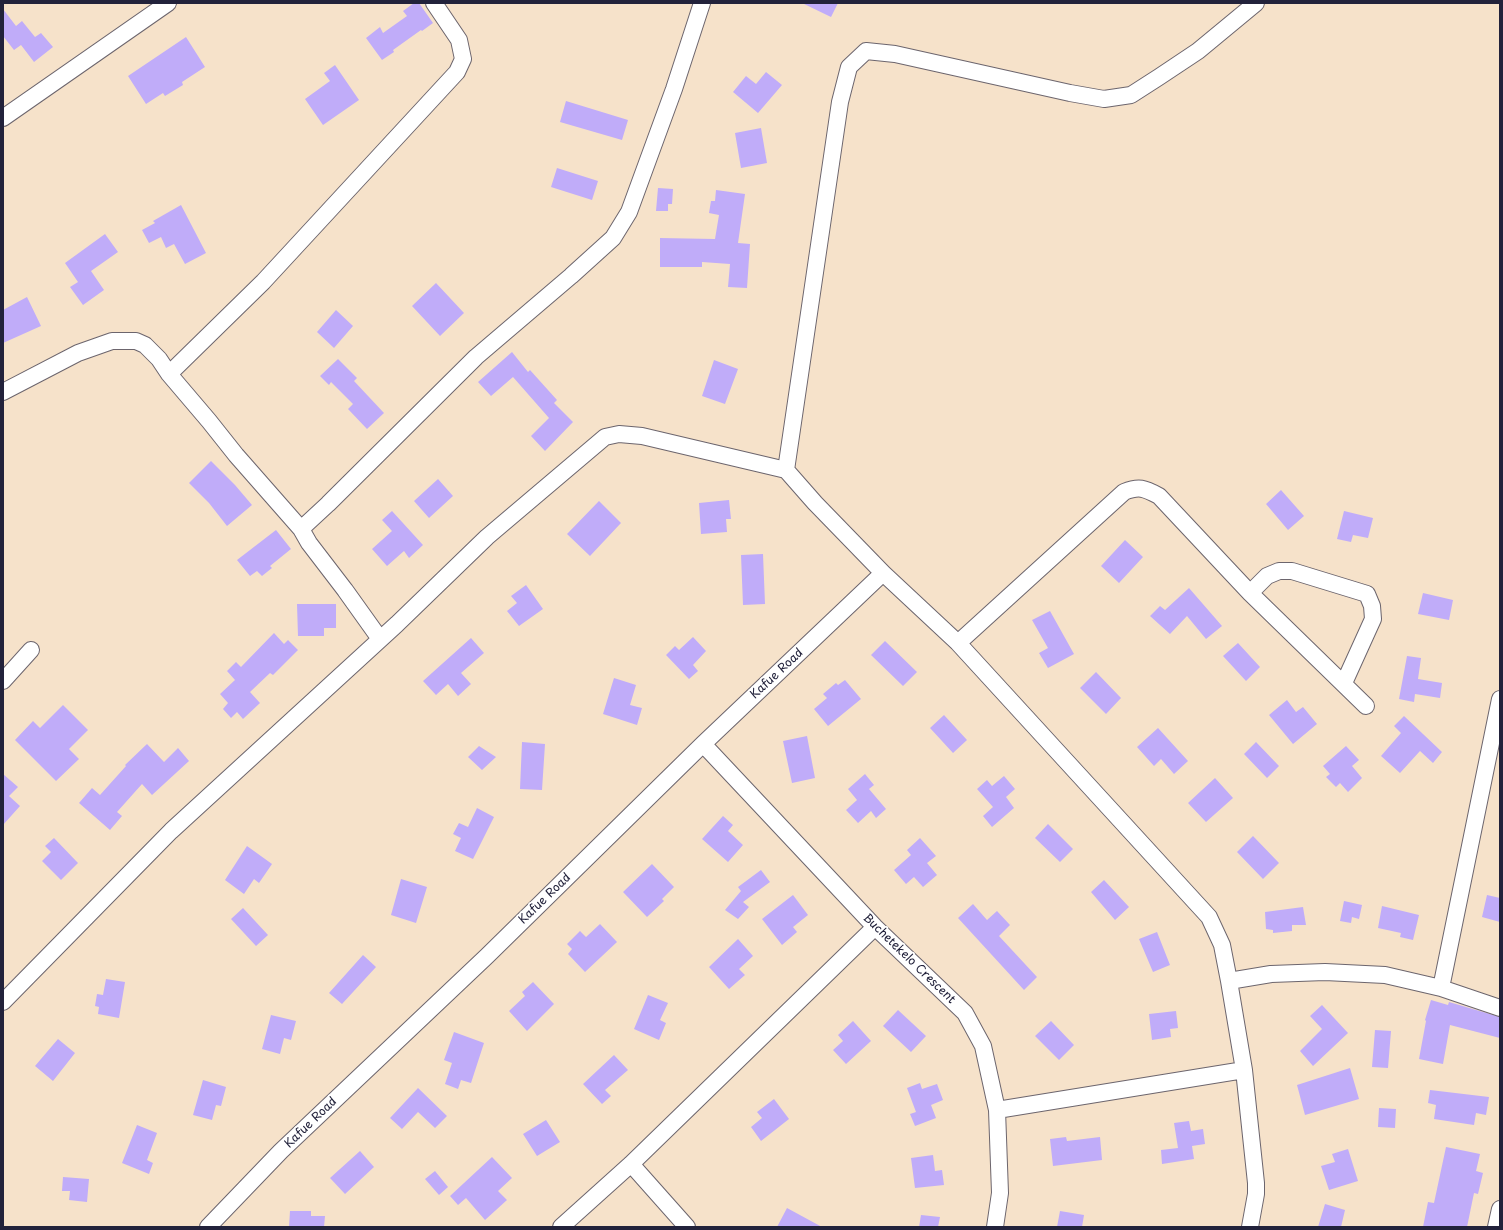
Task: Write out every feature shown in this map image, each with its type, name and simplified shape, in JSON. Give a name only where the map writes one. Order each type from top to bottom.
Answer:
[{"type":"street","points":[[3,118],[168,3]]},
{"type":"street","points":[[169,374],[263,282],[457,72],[463,59],[459,40],[434,3]]},
{"type":"street","points":[[301,529],[476,356],[571,276],[613,238],[629,212],[674,89],[702,3]]},
{"type":"street","points":[[786,470],[840,102],[849,67],[866,51],[895,54],[1070,93],[1104,99],[1131,94],[1159,77],[1198,51],[1256,3]]},
{"type":"street","points":[[3,392],[78,352],[112,341],[136,341],[145,345],[159,359],[169,374],[236,455],[301,529],[309,543],[346,590],[380,639]]},
{"type":"street","points":[[3,1002],[171,831],[380,639],[487,536],[605,437],[619,434],[642,436],[786,470],[814,503],[883,573],[958,643],[1209,917],[1222,945],[1244,1070],[1256,1183],[1256,1194],[1250,1227]]},
{"type":"street","points":[[958,643],[1124,492],[1136,487],[1148,489],[1159,496],[1250,593],[1366,706]]},
{"type":"street","points":[[1250,593],[1267,576],[1279,570],[1292,571],[1367,594],[1372,606],[1373,619],[1344,683]]},
{"type":"street","name":"Kafue Road","points":[[208,1227],[281,1151],[487,956],[703,744],[883,573]]},
{"type":"street","points":[[3,681],[30,650]]},
{"type":"street","points":[[1441,988],[1496,738],[1500,699]]},
{"type":"street","name":"Buchetekelo Crescent","points":[[703,744],[875,927],[965,1013],[983,1046],[997,1110],[1000,1193],[995,1227]]},
{"type":"street","points":[[561,1227],[631,1164],[875,927]]},
{"type":"street","points":[[1229,981],[1271,974],[1325,972],[1385,975],[1441,988],[1500,1008]]},
{"type":"street","points":[[997,1110],[1244,1070]]},
{"type":"street","points":[[631,1164],[687,1227]]},
{"type":"street","points":[[1496,1227],[1500,1209]]},
{"type":"building","points":[[414,3],[419,3],[433,23],[393,50],[394,52],[382,60],[366,38],[380,27],[383,33],[407,16],[403,11]]},
{"type":"building","points":[[802,3],[838,3],[831,17]]},
{"type":"building","points":[[3,9],[16,26],[22,21],[35,37],[41,33],[53,47],[34,62],[21,45],[14,50],[3,36]]},
{"type":"building","points":[[186,37],[205,67],[182,82],[183,85],[165,96],[163,93],[146,104],[128,76]]},
{"type":"building","points":[[335,65],[359,100],[323,125],[305,99],[330,81],[324,73]]},
{"type":"building","points":[[766,72],[782,85],[758,113],[733,92],[746,76],[756,84]]},
{"type":"building","points":[[566,101],[628,120],[622,140],[560,122]]},
{"type":"building","points":[[761,128],[767,163],[741,168],[735,133]]},
{"type":"building","points":[[557,168],[598,181],[592,200],[551,187]]},
{"type":"building","points":[[658,188],[673,189],[672,204],[668,204],[668,211],[656,211]]},
{"type":"building","points":[[716,190],[745,194],[738,243],[750,244],[747,288],[728,287],[730,264],[702,262],[702,267],[660,267],[660,238],[715,239],[719,215],[709,213],[711,201],[715,201]]},
{"type":"building","points":[[181,205],[206,253],[185,264],[174,244],[166,248],[161,237],[149,243],[142,230],[155,223],[153,221]]},
{"type":"building","points":[[105,234],[118,252],[91,271],[104,290],[83,305],[70,287],[78,282],[65,263]]},
{"type":"building","points":[[436,283],[464,313],[440,336],[412,306]]},
{"type":"building","points":[[27,297],[41,326],[3,343],[3,310]]},
{"type":"building","points":[[336,310],[353,326],[334,348],[317,332]]},
{"type":"building","points":[[512,352],[528,372],[530,370],[557,400],[554,403],[573,422],[545,451],[531,436],[549,418],[513,377],[491,396],[478,382]]},
{"type":"building","points":[[338,359],[357,378],[354,381],[384,413],[367,429],[348,409],[353,404],[331,382],[329,385],[320,376]]},
{"type":"building","points":[[714,360],[738,369],[725,404],[702,396]]},
{"type":"building","points":[[211,461],[252,505],[227,526],[209,503],[189,483]]},
{"type":"building","points":[[438,479],[453,496],[429,518],[414,501]]},
{"type":"building","points":[[1281,490],[1304,516],[1288,530],[1266,504]]},
{"type":"building","points":[[729,500],[731,519],[726,519],[727,532],[701,534],[699,503]]},
{"type":"building","points":[[599,501],[621,523],[590,556],[567,534]]},
{"type":"building","points":[[392,511],[423,545],[409,558],[404,551],[387,566],[372,549],[392,531],[382,520]]},
{"type":"building","points":[[1344,511],[1373,518],[1368,538],[1353,535],[1351,542],[1337,539]]},
{"type":"building","points":[[276,530],[291,549],[270,566],[272,568],[262,576],[257,571],[250,576],[237,560]]},
{"type":"building","points":[[1125,540],[1143,557],[1119,583],[1101,566]]},
{"type":"building","points":[[763,554],[765,604],[743,605],[741,555]]},
{"type":"building","points":[[526,585],[543,609],[519,626],[507,611],[517,603],[511,596]]},
{"type":"building","points":[[1189,588],[1222,626],[1206,639],[1187,616],[1170,634],[1150,616],[1160,606],[1165,610]]},
{"type":"building","points":[[1423,593],[1453,600],[1449,620],[1418,614]]},
{"type":"building","points":[[297,604],[336,604],[336,628],[324,628],[324,636],[298,636]]},
{"type":"building","points":[[1050,611],[1074,654],[1048,668],[1039,653],[1048,648],[1032,620]]},
{"type":"building","points":[[274,633],[284,644],[288,640],[298,650],[273,675],[270,673],[250,692],[260,703],[243,719],[237,712],[231,718],[223,709],[228,703],[220,694],[235,680],[227,671],[236,662],[241,667]]},
{"type":"building","points":[[693,637],[706,651],[693,665],[698,671],[689,679],[666,655],[675,646],[679,650]]},
{"type":"building","points":[[471,638],[484,653],[461,673],[471,684],[458,696],[448,684],[436,695],[423,681]]},
{"type":"building","points":[[885,641],[917,672],[903,686],[871,655]]},
{"type":"building","points":[[1238,643],[1260,667],[1246,681],[1223,656]]},
{"type":"building","points":[[1407,656],[1421,658],[1418,679],[1442,683],[1440,698],[1415,694],[1414,702],[1399,699]]},
{"type":"building","points":[[1096,672],[1121,698],[1106,714],[1080,688]]},
{"type":"building","points":[[614,678],[636,685],[630,705],[642,708],[637,725],[603,714]]},
{"type":"building","points":[[845,680],[861,699],[828,726],[814,709],[827,698],[823,694],[836,683],[838,685]]},
{"type":"building","points":[[1287,700],[1296,712],[1303,707],[1317,724],[1293,744],[1269,715]]},
{"type":"building","points":[[63,705],[88,730],[69,749],[79,759],[56,781],[15,740],[33,721],[40,728]]},
{"type":"building","points":[[944,715],[967,740],[953,753],[930,728]]},
{"type":"building","points":[[1404,716],[1442,752],[1433,763],[1420,751],[1400,773],[1381,756],[1401,733],[1394,726]]},
{"type":"building","points":[[1158,728],[1188,761],[1174,774],[1161,759],[1154,766],[1137,747]]},
{"type":"building","points":[[807,736],[815,778],[792,783],[783,741]]},
{"type":"building","points":[[522,742],[545,744],[542,790],[520,789]]},
{"type":"building","points":[[1256,742],[1279,766],[1267,778],[1244,754]]},
{"type":"building","points":[[147,744],[164,762],[178,748],[189,761],[152,795],[142,784],[117,812],[122,816],[110,830],[79,803],[92,788],[100,795],[126,766],[125,765]]},
{"type":"building","points":[[479,746],[496,757],[482,770],[468,757]]},
{"type":"building","points":[[1346,746],[1359,760],[1352,766],[1362,778],[1348,792],[1340,783],[1336,787],[1326,777],[1330,774],[1323,766]]},
{"type":"building","points":[[3,774],[18,787],[9,796],[20,806],[3,825]]},
{"type":"building","points":[[865,774],[874,785],[869,789],[886,809],[876,818],[871,811],[858,823],[846,810],[857,800],[848,789]]},
{"type":"building","points":[[1004,776],[1015,789],[1006,797],[1014,808],[992,827],[983,816],[993,807],[977,789],[987,780],[992,786]]},
{"type":"building","points":[[1215,778],[1233,798],[1206,822],[1188,803]]},
{"type":"building","points":[[477,808],[494,817],[473,859],[455,851],[461,838],[453,834],[459,823],[468,827]]},
{"type":"building","points":[[723,816],[733,825],[728,831],[743,845],[728,862],[702,839]]},
{"type":"building","points":[[1048,824],[1073,849],[1060,862],[1035,838]]},
{"type":"building","points":[[1253,836],[1279,863],[1263,879],[1237,852]]},
{"type":"building","points":[[54,838],[78,863],[61,880],[42,861],[51,852],[45,846]]},
{"type":"building","points":[[920,838],[936,856],[927,863],[937,875],[923,887],[914,877],[906,884],[894,870],[911,855],[907,850]]},
{"type":"building","points":[[247,846],[272,864],[259,883],[254,879],[244,894],[225,880]]},
{"type":"building","points":[[652,864],[674,887],[662,899],[664,901],[647,917],[623,892]]},
{"type":"building","points":[[761,870],[770,882],[743,902],[749,907],[738,919],[725,910],[741,891],[738,887]]},
{"type":"building","points":[[401,879],[427,887],[416,923],[391,915]]},
{"type":"building","points":[[1104,880],[1129,907],[1115,920],[1091,892]]},
{"type":"building","points":[[793,895],[808,915],[793,927],[797,932],[782,945],[762,919]]},
{"type":"building","points":[[1487,895],[1500,898],[1500,922],[1482,917]]},
{"type":"building","points":[[1344,901],[1362,905],[1359,919],[1352,917],[1351,923],[1340,921]]},
{"type":"building","points":[[973,904],[987,920],[997,911],[1010,925],[999,936],[1037,977],[1024,990],[958,918]]},
{"type":"building","points":[[1382,906],[1419,915],[1413,940],[1400,937],[1401,933],[1378,928]]},
{"type":"building","points":[[1303,907],[1306,925],[1292,925],[1292,931],[1273,933],[1273,930],[1266,929],[1265,912]]},
{"type":"building","points":[[243,908],[268,935],[256,946],[231,919]]},
{"type":"building","points":[[600,924],[617,942],[585,972],[568,954],[572,949],[567,944],[580,931],[586,937]]},
{"type":"building","points":[[1157,932],[1170,965],[1153,972],[1139,939]]},
{"type":"building","points":[[738,939],[753,956],[739,969],[745,975],[729,989],[709,967]]},
{"type":"building","points":[[363,955],[376,967],[342,1004],[329,993]]},
{"type":"building","points":[[106,979],[125,982],[119,1018],[98,1014],[99,1007],[95,1006],[97,994],[103,995]]},
{"type":"building","points":[[533,982],[554,1004],[527,1031],[509,1011],[525,996],[522,992]]},
{"type":"building","points":[[648,995],[668,1003],[660,1020],[666,1023],[659,1040],[634,1029]]},
{"type":"building","points":[[1431,1000],[1448,1005],[1449,1002],[1500,1017],[1500,1038],[1450,1025],[1443,1064],[1419,1059],[1425,1020]]},
{"type":"building","points":[[1322,1005],[1348,1033],[1313,1066],[1300,1051],[1322,1029],[1310,1016]]},
{"type":"building","points":[[898,1010],[926,1036],[911,1052],[883,1026]]},
{"type":"building","points":[[1176,1011],[1178,1028],[1170,1029],[1171,1037],[1152,1040],[1149,1014]]},
{"type":"building","points":[[271,1015],[296,1021],[291,1040],[284,1038],[280,1054],[262,1049]]},
{"type":"building","points":[[853,1021],[871,1041],[846,1064],[833,1050],[843,1041],[838,1035]]},
{"type":"building","points":[[1051,1021],[1074,1045],[1059,1060],[1035,1036]]},
{"type":"building","points":[[1375,1030],[1391,1031],[1388,1068],[1372,1067]]},
{"type":"building","points":[[454,1032],[484,1043],[471,1083],[461,1080],[458,1089],[445,1084],[452,1063],[444,1060]]},
{"type":"building","points":[[58,1039],[75,1053],[53,1081],[35,1066]]},
{"type":"building","points":[[614,1055],[628,1070],[605,1090],[611,1096],[602,1104],[583,1084]]},
{"type":"building","points":[[1350,1068],[1359,1099],[1305,1115],[1297,1085]]},
{"type":"building","points":[[203,1080],[226,1087],[221,1106],[216,1105],[212,1120],[193,1115]]},
{"type":"building","points":[[920,1083],[922,1089],[937,1084],[943,1100],[931,1105],[936,1118],[915,1126],[910,1114],[916,1112],[907,1088]]},
{"type":"building","points":[[418,1088],[447,1116],[435,1128],[418,1112],[402,1129],[390,1118]]},
{"type":"building","points":[[1430,1090],[1489,1097],[1486,1115],[1476,1113],[1474,1125],[1434,1119],[1436,1105],[1428,1103]]},
{"type":"building","points":[[774,1099],[789,1119],[761,1141],[751,1127],[762,1118],[757,1112]]},
{"type":"building","points":[[1379,1108],[1396,1109],[1395,1128],[1378,1127]]},
{"type":"building","points":[[546,1120],[560,1142],[537,1156],[523,1134]]},
{"type":"building","points":[[1189,1121],[1191,1131],[1203,1129],[1205,1144],[1192,1146],[1194,1159],[1162,1164],[1161,1150],[1178,1148],[1174,1123]]},
{"type":"building","points":[[137,1125],[157,1133],[147,1160],[153,1163],[149,1174],[122,1163]]},
{"type":"building","points":[[1066,1137],[1067,1141],[1100,1137],[1102,1160],[1053,1166],[1050,1139]]},
{"type":"building","points":[[1446,1147],[1480,1154],[1476,1171],[1483,1173],[1478,1194],[1474,1193],[1467,1227],[1423,1227],[1428,1202],[1434,1203]]},
{"type":"building","points":[[1348,1149],[1358,1181],[1329,1190],[1321,1166],[1335,1162],[1332,1154]]},
{"type":"building","points":[[360,1151],[374,1167],[345,1194],[330,1178]]},
{"type":"building","points":[[933,1155],[935,1171],[942,1170],[944,1185],[915,1188],[911,1158]]},
{"type":"building","points":[[492,1157],[512,1178],[498,1191],[507,1200],[485,1220],[466,1198],[458,1205],[450,1196]]},
{"type":"building","points":[[435,1171],[448,1187],[439,1195],[425,1179]]},
{"type":"building","points":[[63,1177],[89,1179],[87,1202],[69,1200],[70,1191],[62,1191]]},
{"type":"building","points":[[1325,1204],[1345,1210],[1341,1227],[1318,1227]]},
{"type":"building","points":[[787,1208],[822,1227],[777,1227]]},
{"type":"building","points":[[290,1211],[311,1211],[311,1216],[325,1216],[324,1227],[289,1227]]},
{"type":"building","points":[[1060,1211],[1084,1215],[1082,1227],[1057,1227]]},
{"type":"building","points":[[921,1215],[940,1217],[938,1227],[919,1227]]}]
